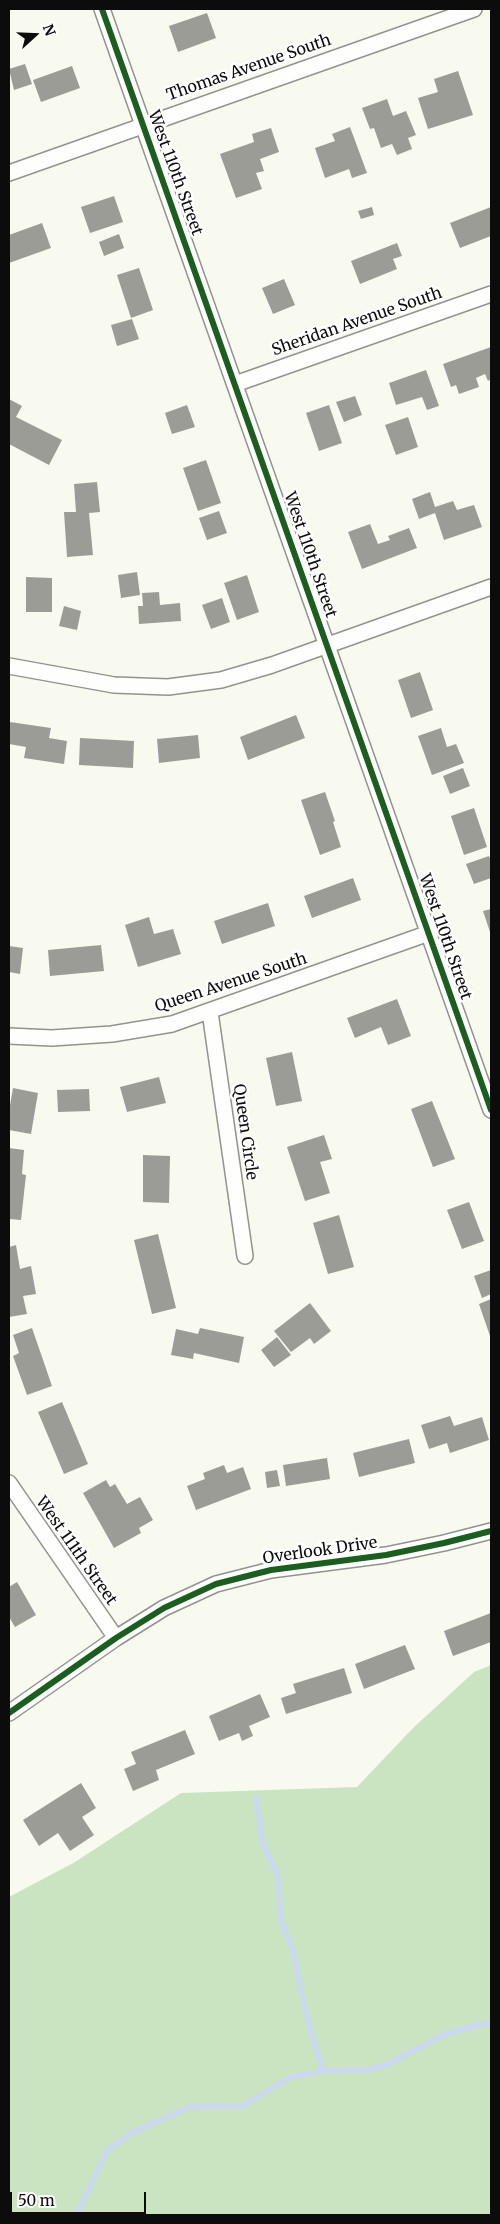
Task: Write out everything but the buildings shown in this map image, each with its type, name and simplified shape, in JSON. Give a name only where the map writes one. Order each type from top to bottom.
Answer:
[{"type":"street","name":"West 110th Street","points":[[102,9],[491,1110]]},
{"type":"street","name":"Thomas Avenue South","points":[[9,173],[143,124],[474,9]]},
{"type":"street","name":"Sheridan Avenue South","points":[[235,384],[491,294]]},
{"type":"street","points":[[9,666],[114,686],[168,687],[221,680],[272,665],[491,587]]},
{"type":"street","name":"Queen Avenue South","points":[[9,1036],[52,1038],[112,1034],[172,1024],[429,933]]},
{"type":"street","name":"Queen Circle","points":[[210,1012],[245,1256]]},
{"type":"street","name":"West 111th Street","points":[[9,1483],[116,1638]]},
{"type":"street","name":"Overlook Drive","points":[[9,1712],[116,1638],[164,1608],[216,1584],[271,1570],[386,1555],[444,1543],[491,1530]]},
{"type":"green space","points":[[491,1665],[491,2215],[9,2215],[9,1897],[75,1862],[181,1793],[357,1787],[413,1728],[474,1672]]},
{"type":"waterway","points":[[256,1797],[263,1844],[278,1875],[281,1920],[293,1951],[308,2021],[323,2071]]},
{"type":"waterway","points":[[77,2215],[107,2151],[135,2131],[191,2107],[243,2106],[289,2078],[323,2071],[368,2070],[389,2064],[446,2034],[491,2022]]},
{"type":"cycle path","points":[[102,9],[491,1110]]},
{"type":"cycle path","points":[[9,1713],[116,1638],[164,1608],[216,1584],[271,1570],[386,1555],[491,1531]]}]
